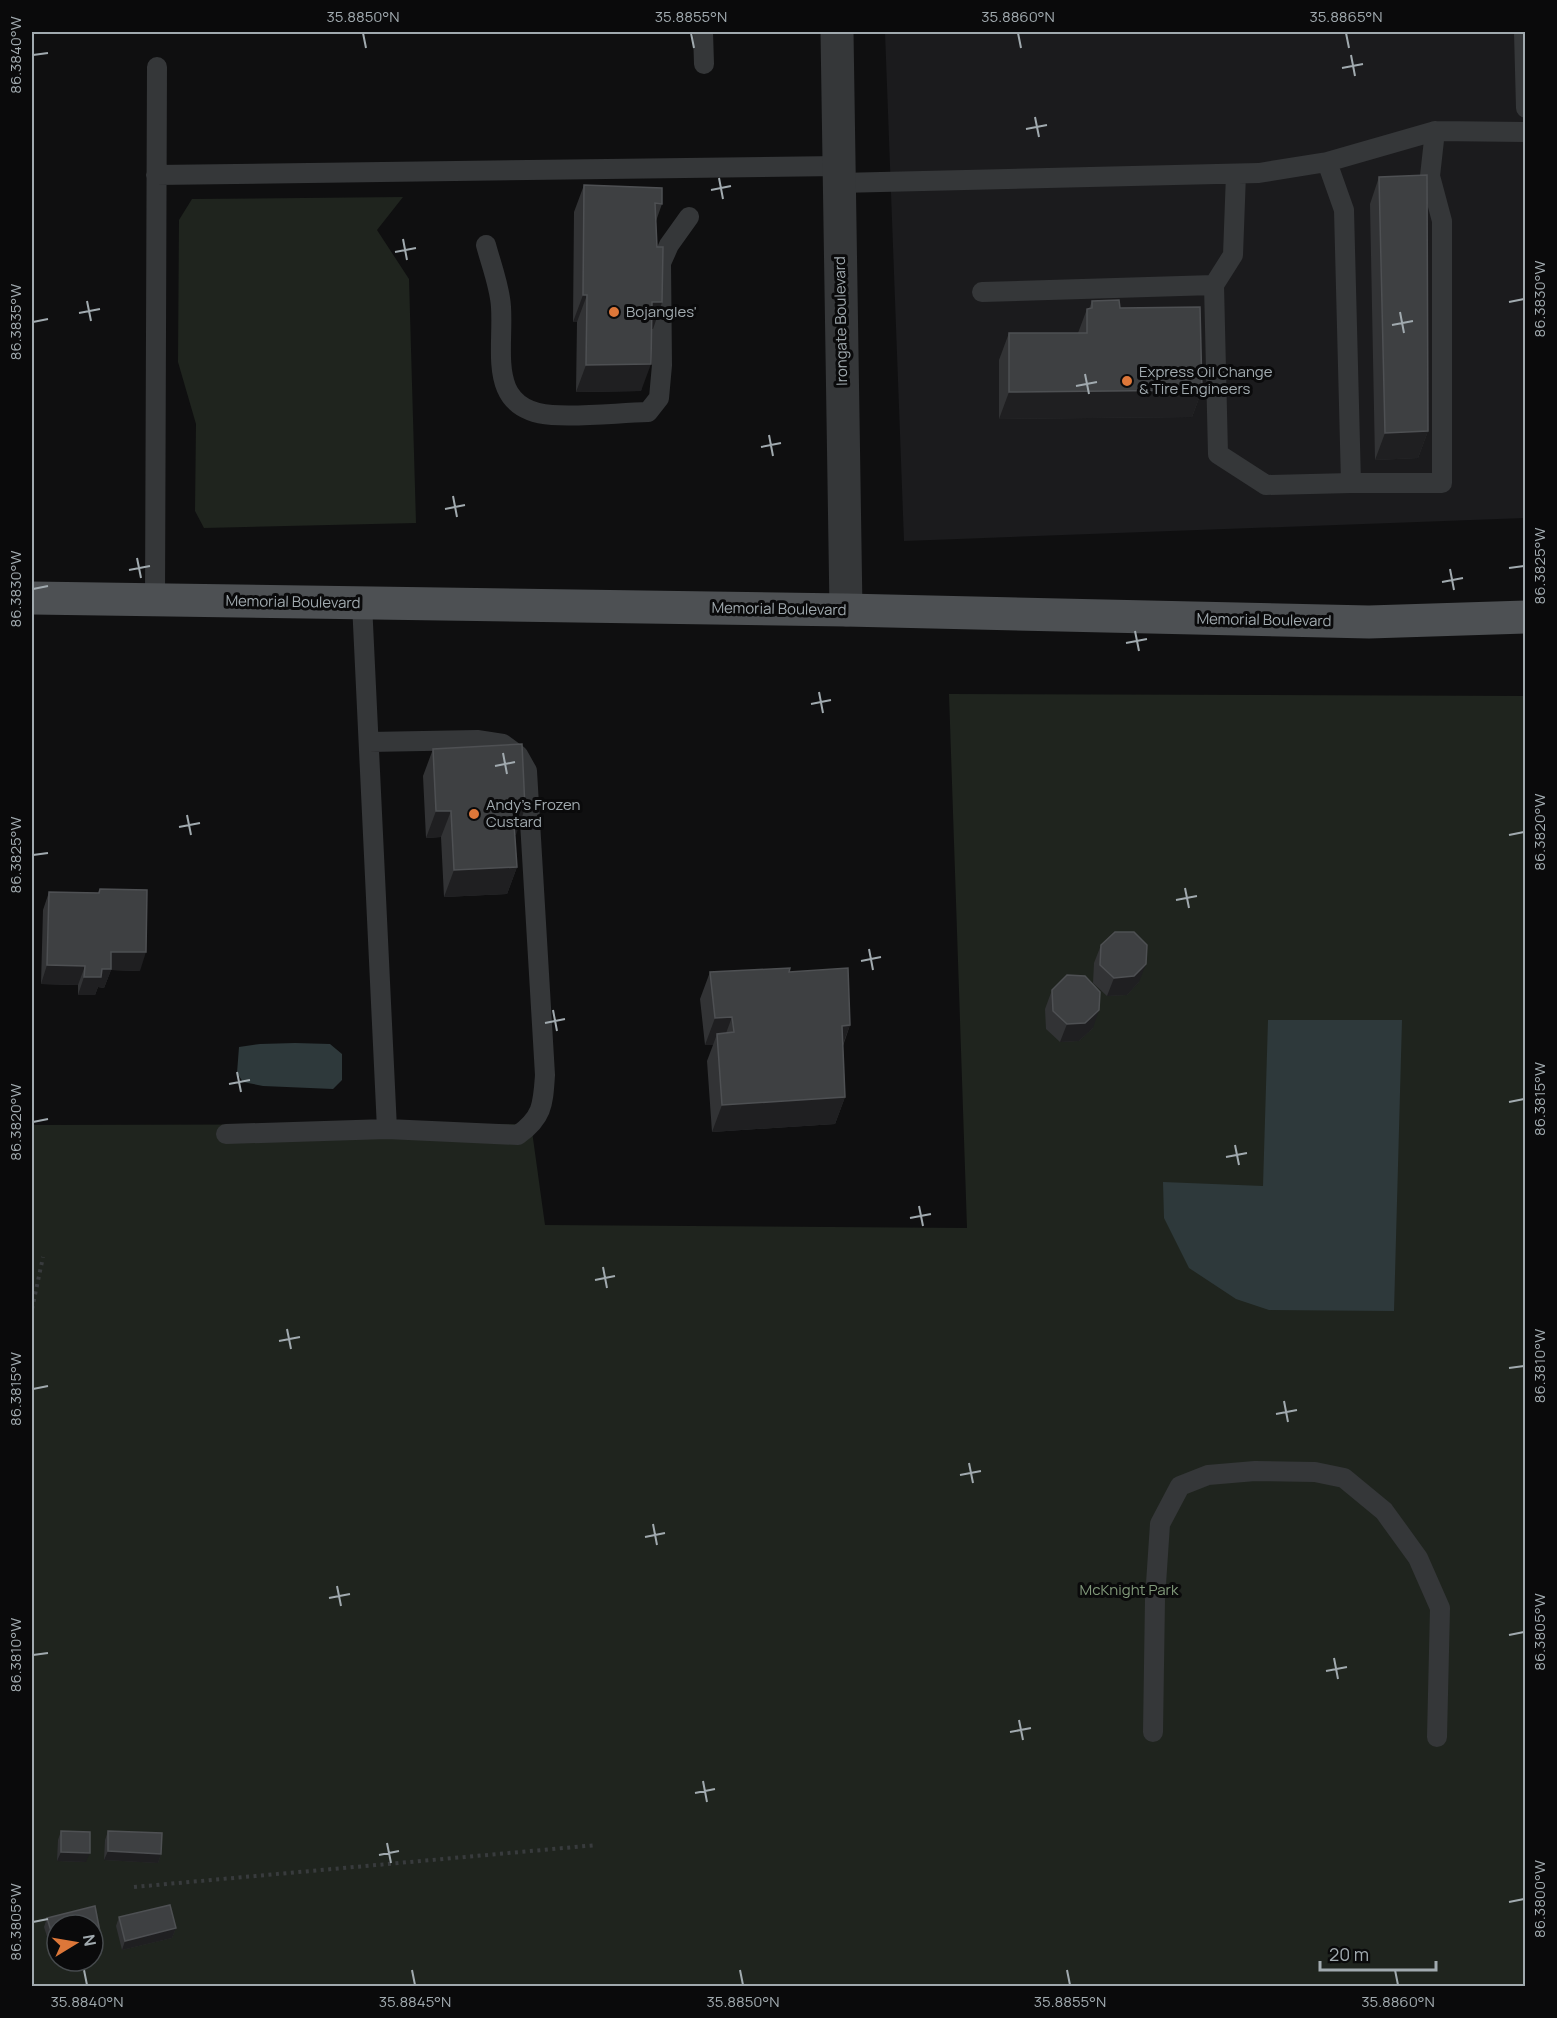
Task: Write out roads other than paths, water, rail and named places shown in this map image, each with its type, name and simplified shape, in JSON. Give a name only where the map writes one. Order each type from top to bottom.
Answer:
[{"type":"main road","name":"Memorial Boulevard","points":[[32,598],[846,610],[1369,622],[1526,617]]},
{"type":"street","name":"Irongate Boulevard","points":[[837,32],[846,610]]},
{"type":"lane","points":[[704,32],[704,64]]},
{"type":"lane","points":[[1524,32],[1526,108]]},
{"type":"lane","points":[[155,600],[157,67]]},
{"type":"lane","points":[[1236,174],[1233,255],[1214,285],[1218,454],[1266,485],[1442,483],[1442,221],[1430,176],[1435,131]]},
{"type":"lane","points":[[156,176],[839,175],[990,178],[1236,174],[1259,173],[1327,162],[1435,131],[1526,132]]},
{"type":"lane","points":[[1327,162],[1344,210],[1351,483]]},
{"type":"lane","points":[[486,245],[501,305],[500,369],[505,389],[524,408],[550,415],[648,412],[659,398],[662,365],[661,263],[669,245],[689,218]]},
{"type":"lane","points":[[982,292],[1214,285]]},
{"type":"lane","points":[[362,603],[387,1130]]},
{"type":"lane","points":[[226,1134],[387,1130],[518,1135],[530,1126],[543,1108],[545,1075],[527,771],[518,755],[503,744],[477,740],[369,742]]},
{"type":"lane","points":[[1153,1732],[1155,1599],[1160,1524],[1180,1486],[1208,1475],[1255,1471],[1315,1472],[1344,1478],[1384,1511],[1418,1558],[1440,1608],[1437,1737]]},
{"type":"place","name":"Bojangles'","points":[[614,312]]},
{"type":"place","name":"Express Oil Change & Tire Engineers","points":[[1127,381]]},
{"type":"place","name":"Andy's Frozen Custard","points":[[474,814]]},
{"type":"park label","name":"McKnight Park","points":[[1129,1590]]}]
